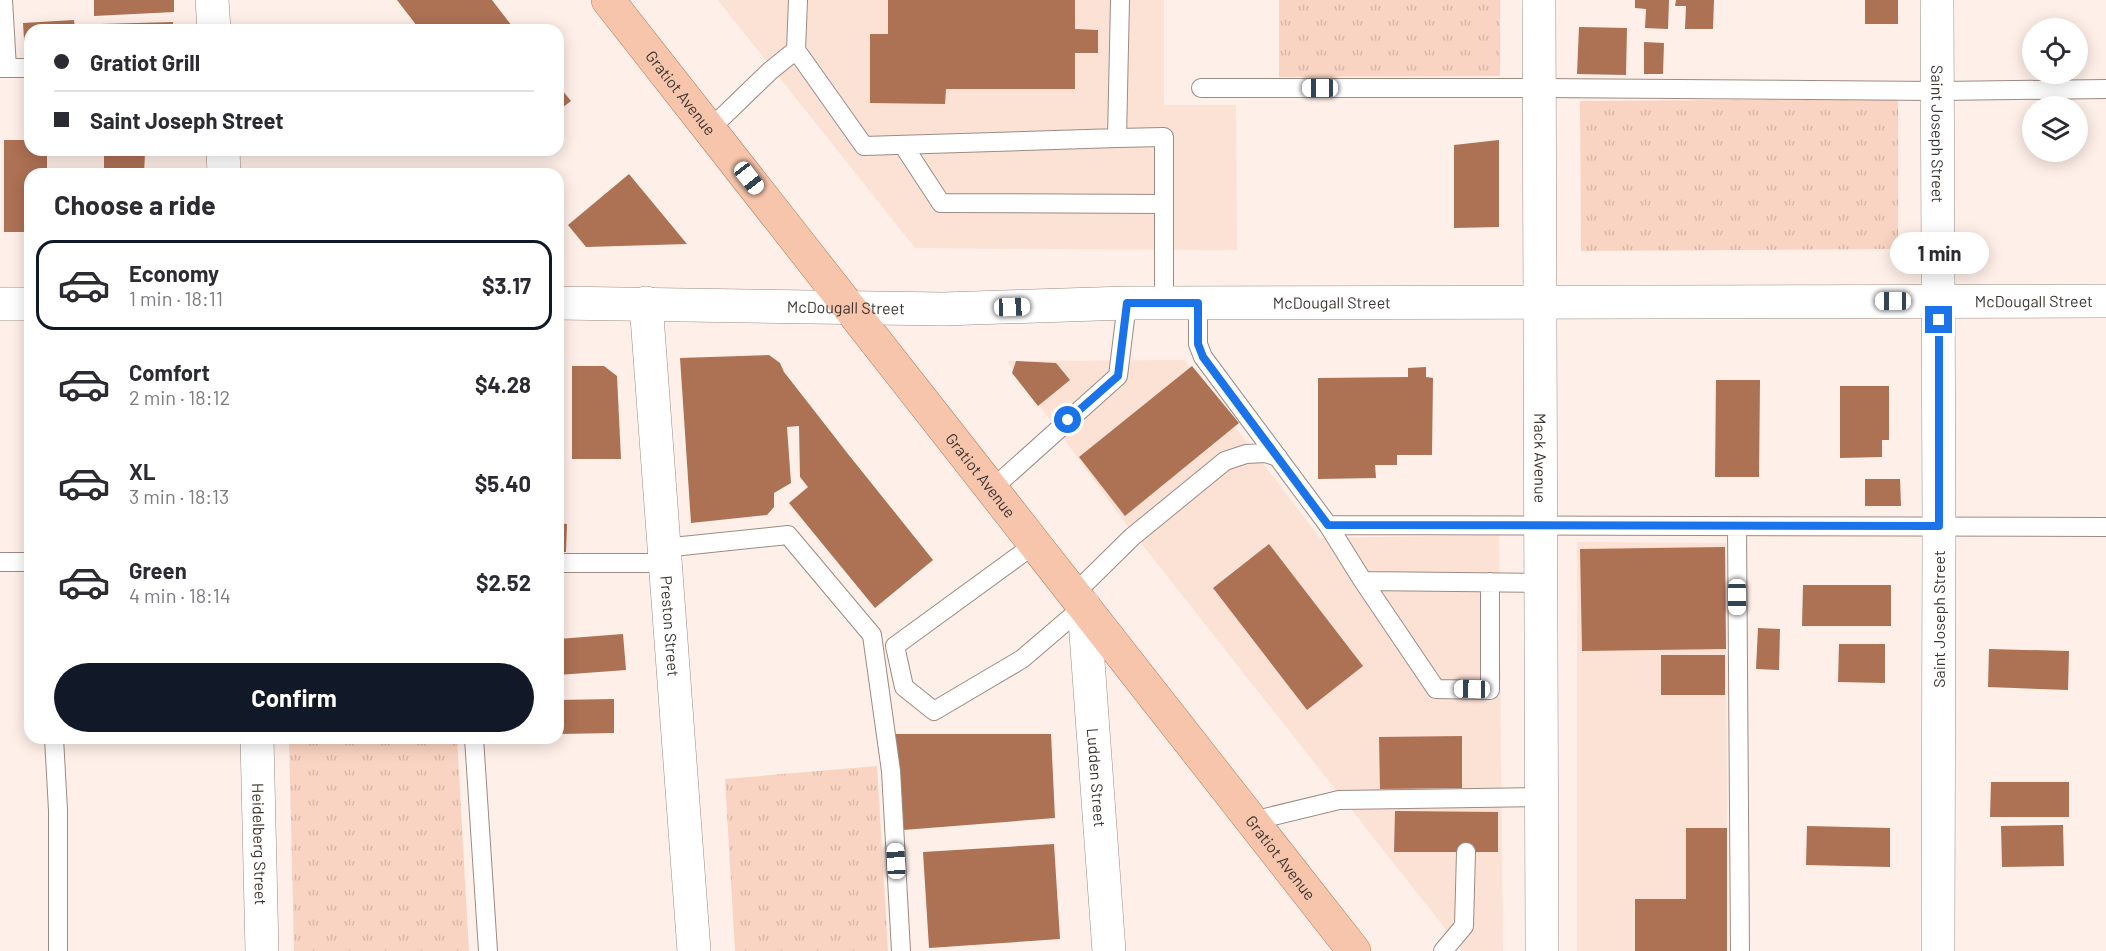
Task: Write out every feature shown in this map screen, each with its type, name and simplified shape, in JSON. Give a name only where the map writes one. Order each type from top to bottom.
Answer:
[{"type":"main road","name":"Gratiot Avenue","points":[[609,0],[1354,951]]},
{"type":"street","points":[[212,0],[214,24]]},
{"type":"street","name":"Mack Avenue","points":[[1539,0],[1542,951]]},
{"type":"street","name":"Saint Joseph Street","points":[[1937,0],[1938,951]]},
{"type":"street","name":"McDougall Street","points":[[564,303],[944,309],[1127,303],[2106,301]]},
{"type":"street","name":"Preston Street","points":[[646,303],[694,951]]},
{"type":"street","points":[[0,304],[24,304]]},
{"type":"street","name":"Ludden Street","points":[[1079,600],[1109,951]]},
{"type":"street","name":"Heidelberg Street","points":[[257,744],[262,951]]},
{"type":"lane","points":[[3,0],[4,68],[24,68]]},
{"type":"lane","points":[[798,0],[796,50],[864,146],[1164,137],[1164,303]]},
{"type":"lane","points":[[1117,138],[1120,0]]},
{"type":"lane","points":[[710,129],[770,71],[796,50]]},
{"type":"lane","points":[[1202,88],[1539,87],[1938,91],[2106,89]]},
{"type":"lane","points":[[903,145],[941,203],[1164,204]]},
{"type":"lane","points":[[992,489],[1118,376],[1127,303]]},
{"type":"lane","points":[[1198,303],[1198,344],[1203,357],[1328,525],[1436,689],[1490,690],[1490,582]]},
{"type":"lane","points":[[1035,544],[895,646],[904,687],[934,711],[1022,659],[1079,600],[1132,537],[1226,461],[1246,454],[1264,453],[1278,457]]},
{"type":"lane","points":[[1328,525],[2106,527]]},
{"type":"lane","points":[[1737,526],[1740,951]]},
{"type":"lane","points":[[564,563],[664,556],[788,535],[872,635],[891,771],[901,951]]},
{"type":"lane","points":[[0,562],[24,562]]},
{"type":"lane","points":[[1363,581],[1540,583]]},
{"type":"lane","points":[[54,744],[58,810],[58,951]]},
{"type":"lane","points":[[474,744],[488,951]]},
{"type":"lane","points":[[1252,821],[1339,800],[1466,805],[1541,797]]},
{"type":"lane","points":[[1447,947],[1464,926],[1466,852]]},
{"type":"shaded area","points":[[718,0],[1164,0],[1164,105],[1236,105],[1237,250],[915,248]]},
{"type":"shaded area","points":[[1184,360],[1320,538],[1499,535],[1503,951],[1463,951],[1126,524],[1007,361]]},
{"type":"shaded area","points":[[1577,542],[1726,543],[1727,951],[1577,951]]},
{"type":"green space","points":[[1279,0],[1500,0],[1500,76],[1279,77]]},
{"type":"green space","points":[[1898,99],[1898,249],[1581,251],[1580,101]]},
{"type":"green space","points":[[289,744],[457,744],[469,951],[294,951]]},
{"type":"green space","points":[[877,766],[888,951],[735,951],[725,779]]},
{"type":"building","points":[[94,0],[174,0],[174,12],[94,16]]},
{"type":"building","points":[[397,0],[492,0],[510,24],[415,24]]},
{"type":"building","points":[[888,0],[1075,0],[1075,29],[1098,30],[1098,53],[1075,53],[1075,89],[946,89],[945,104],[870,103],[870,34],[888,34]]},
{"type":"building","points":[[1635,0],[1669,0],[1668,29],[1645,28],[1646,9],[1635,8]]},
{"type":"building","points":[[1676,0],[1714,0],[1713,29],[1685,29],[1686,6],[1675,6]]},
{"type":"building","points":[[1865,0],[1898,0],[1898,24],[1865,24]]},
{"type":"building","points":[[74,20],[74,24],[24,24],[24,40],[23,23]]},
{"type":"building","points":[[173,22],[173,24],[100,24]]},
{"type":"building","points":[[1579,27],[1627,28],[1626,75],[1577,74]]},
{"type":"building","points":[[1644,42],[1664,43],[1663,74],[1644,74]]},
{"type":"building","points":[[564,92],[571,101],[564,106]]},
{"type":"building","points":[[4,140],[24,140],[24,156],[47,156],[47,168],[24,168],[24,232],[4,232]]},
{"type":"building","points":[[1499,140],[1499,227],[1454,228],[1454,145]]},
{"type":"building","points":[[104,156],[145,156],[144,168],[104,168]]},
{"type":"building","points":[[629,174],[687,244],[586,247],[568,225]]},
{"type":"building","points":[[769,355],[780,363],[784,372],[933,560],[875,608],[789,503],[808,487],[800,477],[799,426],[787,427],[791,483],[774,493],[774,507],[767,515],[691,523],[680,358]]},
{"type":"building","points":[[1016,361],[1056,363],[1070,380],[1038,406],[1012,373]]},
{"type":"building","points":[[572,366],[604,366],[617,376],[621,459],[572,459]]},
{"type":"building","points":[[1192,366],[1239,423],[1125,516],[1079,457]]},
{"type":"building","points":[[1426,367],[1426,377],[1433,378],[1432,455],[1397,455],[1397,465],[1375,465],[1376,478],[1318,479],[1318,378],[1408,377],[1408,368]]},
{"type":"building","points":[[1716,380],[1760,380],[1759,477],[1715,477]]},
{"type":"building","points":[[1840,386],[1889,386],[1889,440],[1882,440],[1882,457],[1840,458]]},
{"type":"building","points":[[1865,479],[1900,479],[1901,506],[1865,506]]},
{"type":"building","points":[[564,524],[567,524],[566,552],[564,552]]},
{"type":"building","points":[[1269,544],[1363,666],[1307,710],[1213,588]]},
{"type":"building","points":[[1725,547],[1726,649],[1582,651],[1580,549]]},
{"type":"building","points":[[1803,585],[1891,585],[1891,626],[1802,626]]},
{"type":"building","points":[[1758,628],[1780,629],[1779,670],[1756,669]]},
{"type":"building","points":[[623,634],[626,670],[564,675],[564,639]]},
{"type":"building","points":[[1839,644],[1885,644],[1885,683],[1838,682]]},
{"type":"building","points":[[1989,649],[2069,651],[2068,690],[1988,687]]},
{"type":"building","points":[[1661,655],[1725,655],[1725,695],[1661,695]]},
{"type":"building","points":[[614,699],[614,733],[564,734],[564,700]]},
{"type":"building","points":[[895,734],[1051,734],[1055,818],[903,830]]},
{"type":"building","points":[[1462,736],[1462,788],[1380,789],[1379,737]]},
{"type":"building","points":[[1991,782],[2069,782],[2069,817],[1990,817]]},
{"type":"building","points":[[1395,811],[1498,812],[1498,852],[1394,852]]},
{"type":"building","points":[[2063,825],[2064,866],[2002,867],[2001,826]]},
{"type":"building","points":[[1807,826],[1890,828],[1890,867],[1806,865]]},
{"type":"building","points":[[1686,828],[1727,828],[1727,951],[1635,951],[1635,899],[1686,899]]},
{"type":"building","points":[[1054,844],[1060,939],[929,948],[923,852]]},
{"type":"route","points":[[1068,420],[1118,376],[1127,303],[1198,303],[1198,344],[1203,357],[1328,525],[1939,526],[1939,320]]}]
